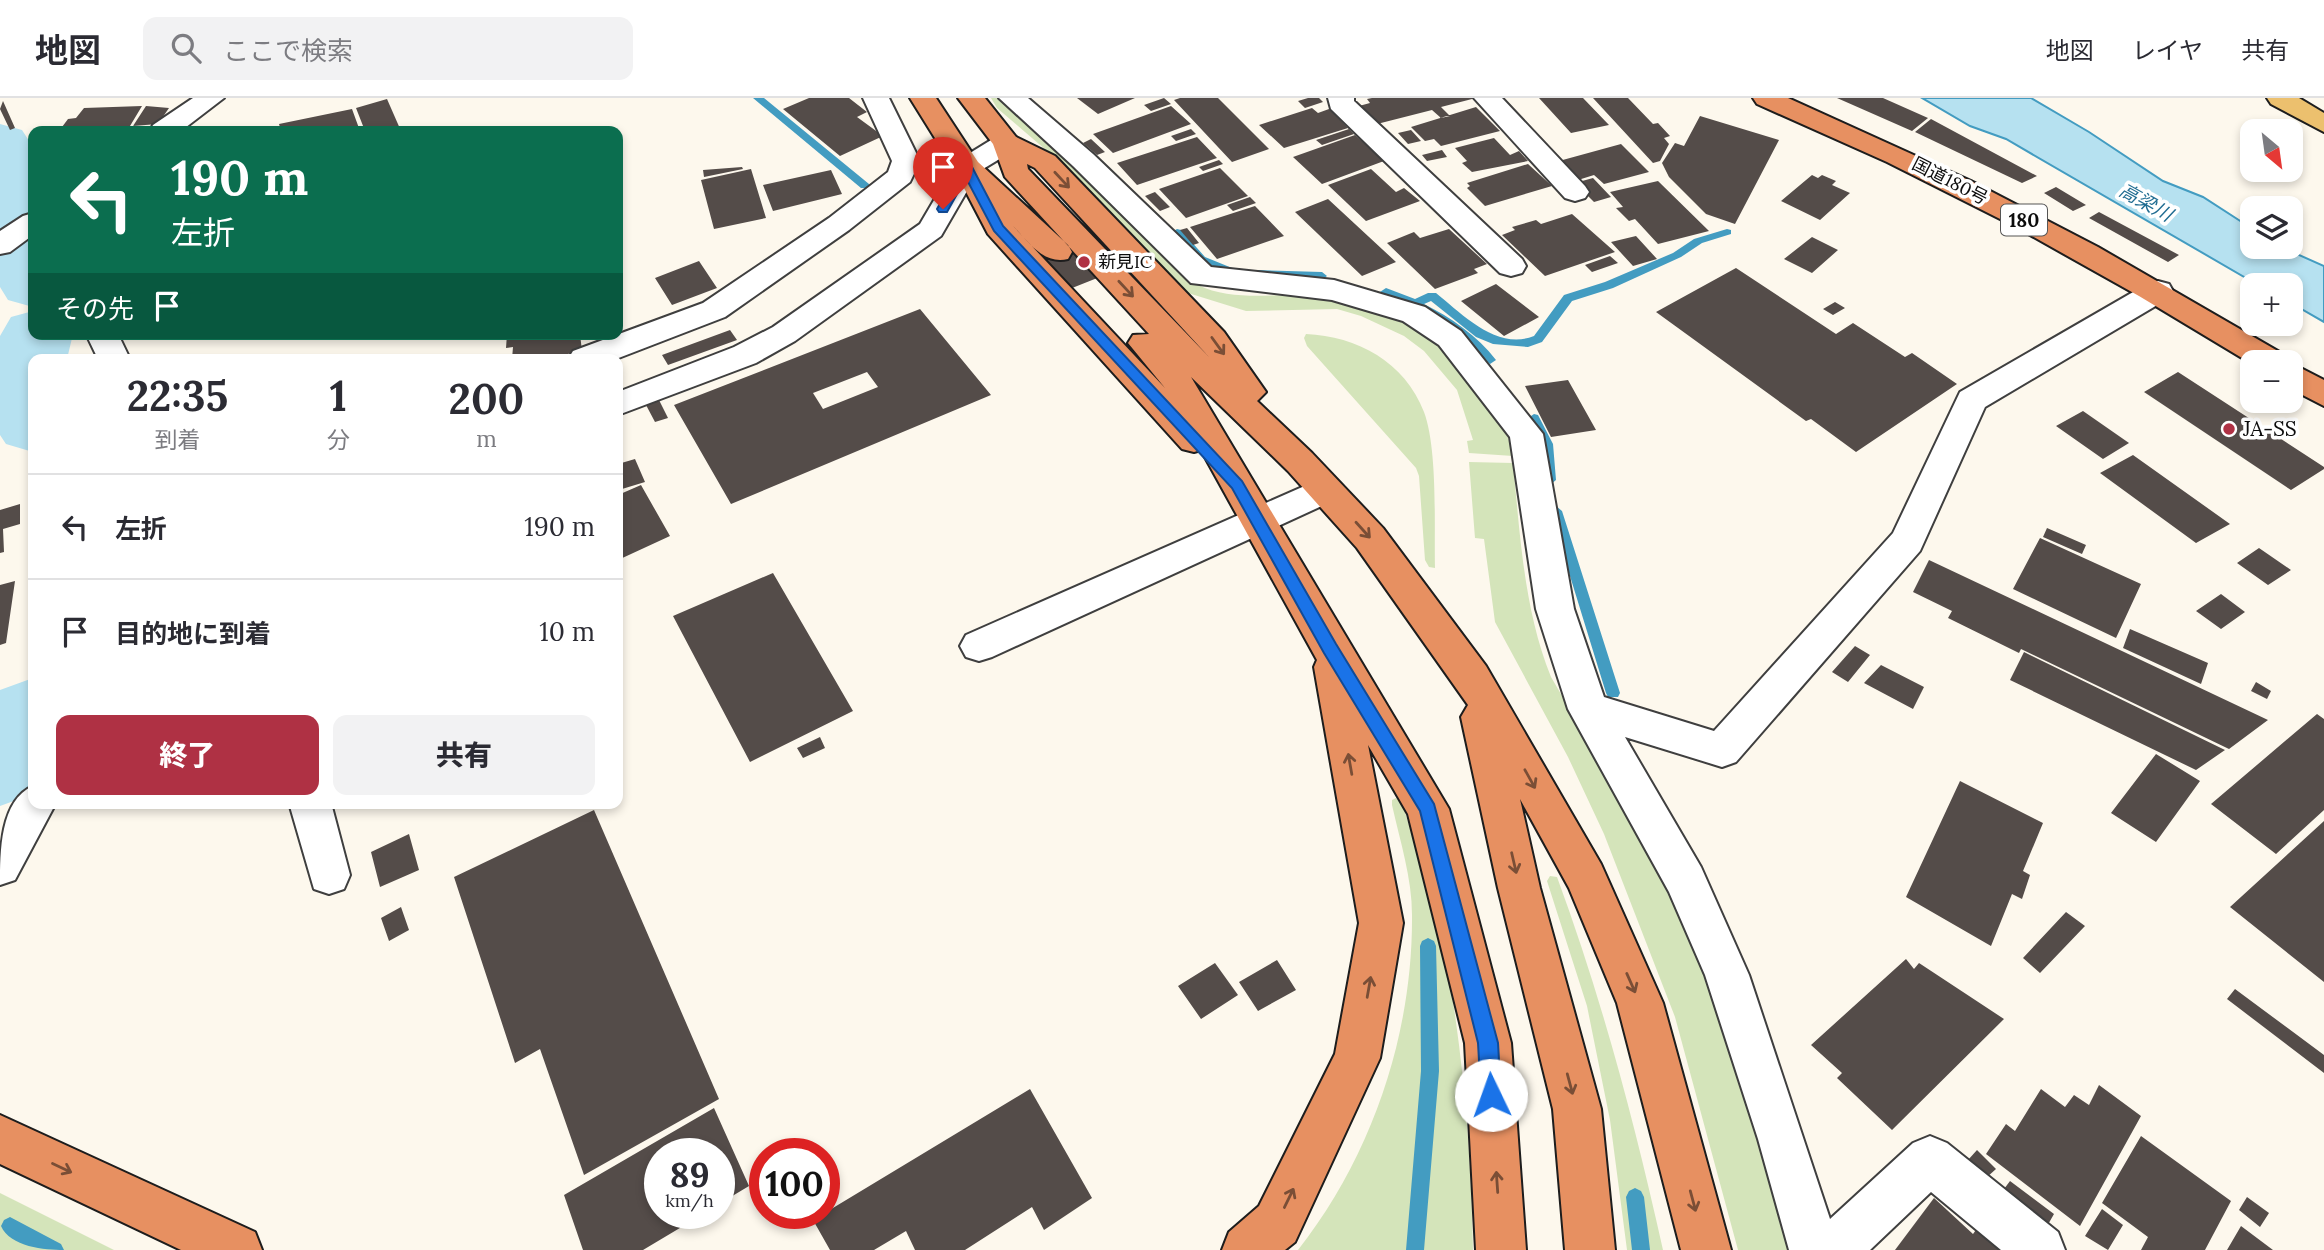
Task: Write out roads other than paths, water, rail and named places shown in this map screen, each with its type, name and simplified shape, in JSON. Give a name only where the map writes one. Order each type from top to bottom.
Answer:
[{"type":"highway","points":[[923,98],[967,167],[998,228],[1237,485],[1330,648],[1428,809],[1488,1043],[1501,1250]]},
{"type":"highway","points":[[971,98],[1006,143],[1015,171],[1182,350],[1300,462],[1370,538],[1472,677],[1586,878],[1640,1003],[1706,1250]]},
{"type":"highway","name":"国道180号","points":[[1766,98],[1921,166],[2158,290],[2253,350]]},
{"type":"highway","points":[[2303,382],[2324,395]]},
{"type":"highway","points":[[1247,1250],[1277,1224],[1357,1058],[1381,923],[1330,648]]},
{"type":"highway","points":[[1472,677],[1519,888],[1577,1110],[1590,1250]]},
{"type":"highway","points":[[0,1139],[237,1250]]},
{"type":"main road","points":[[2280,98],[2324,124]]},
{"type":"street","points":[[170,126],[211,98]]},
{"type":"street","points":[[597,354],[714,310],[839,224],[900,176],[906,160],[876,98]]},
{"type":"street","points":[[1012,98],[1083,160],[1202,276],[1334,290],[1368,298],[1414,314],[1450,338],[1526,434],[1555,609],[1588,709],[1686,881],[1727,975],[1782,1139],[1814,1250]]},
{"type":"street","points":[[1342,98],[1340,103],[1511,266]]},
{"type":"street","points":[[1487,98],[1575,192]]},
{"type":"street","points":[[623,402],[745,355],[784,334],[931,230],[967,167],[1006,143]]},
{"type":"street","points":[[0,245],[28,225]]},
{"type":"street","points":[[1588,709],[1722,750],[1907,541],[1972,400],[2158,290]]},
{"type":"street","points":[[979,646],[1325,490]]},
{"type":"street","points":[[0,866],[33,809]]},
{"type":"street","points":[[312,809],[329,875]]},
{"type":"street","points":[[1833,1250],[1930,1160],[2040,1250]]},
{"type":"water","name":"高梁川","points":[[1922,98],[2031,98],[2163,181],[2203,197],[2240,221],[2240,259],[2303,259],[2303,257],[2324,266],[2324,322],[2303,310],[2303,273],[2240,275],[2006,139],[1970,126]]},
{"type":"waterway","points":[[758,98],[865,186]]},
{"type":"waterway","points":[[0,143],[22,207],[28,249]]},
{"type":"waterway","points":[[1177,232],[1201,259],[1233,272]]},
{"type":"waterway","points":[[1416,303],[1432,296],[1480,334],[1493,340],[1528,343],[1538,339],[1568,298],[1609,285],[1677,255],[1698,241],[1727,232]]},
{"type":"waterway","points":[[1257,274],[1322,276]]},
{"type":"waterway","points":[[1386,292],[1416,304],[1442,319],[1490,360]]},
{"type":"waterway","points":[[32,354],[35,340]]},
{"type":"waterway","points":[[28,368],[28,389]]},
{"type":"waterway","points":[[1534,418],[1547,444],[1550,480]]},
{"type":"waterway","points":[[1556,511],[1613,693]]},
{"type":"waterway","points":[[0,766],[28,724]]},
{"type":"waterway","points":[[1415,1250],[1430,1071],[1428,946]]},
{"type":"waterway","points":[[1635,1197],[1641,1250]]},
{"type":"waterway","points":[[10,1226],[55,1250]]},
{"type":"place","name":"新見IC","points":[[1084,262]]},
{"type":"place","name":"JA-SS","points":[[2229,429]]}]
